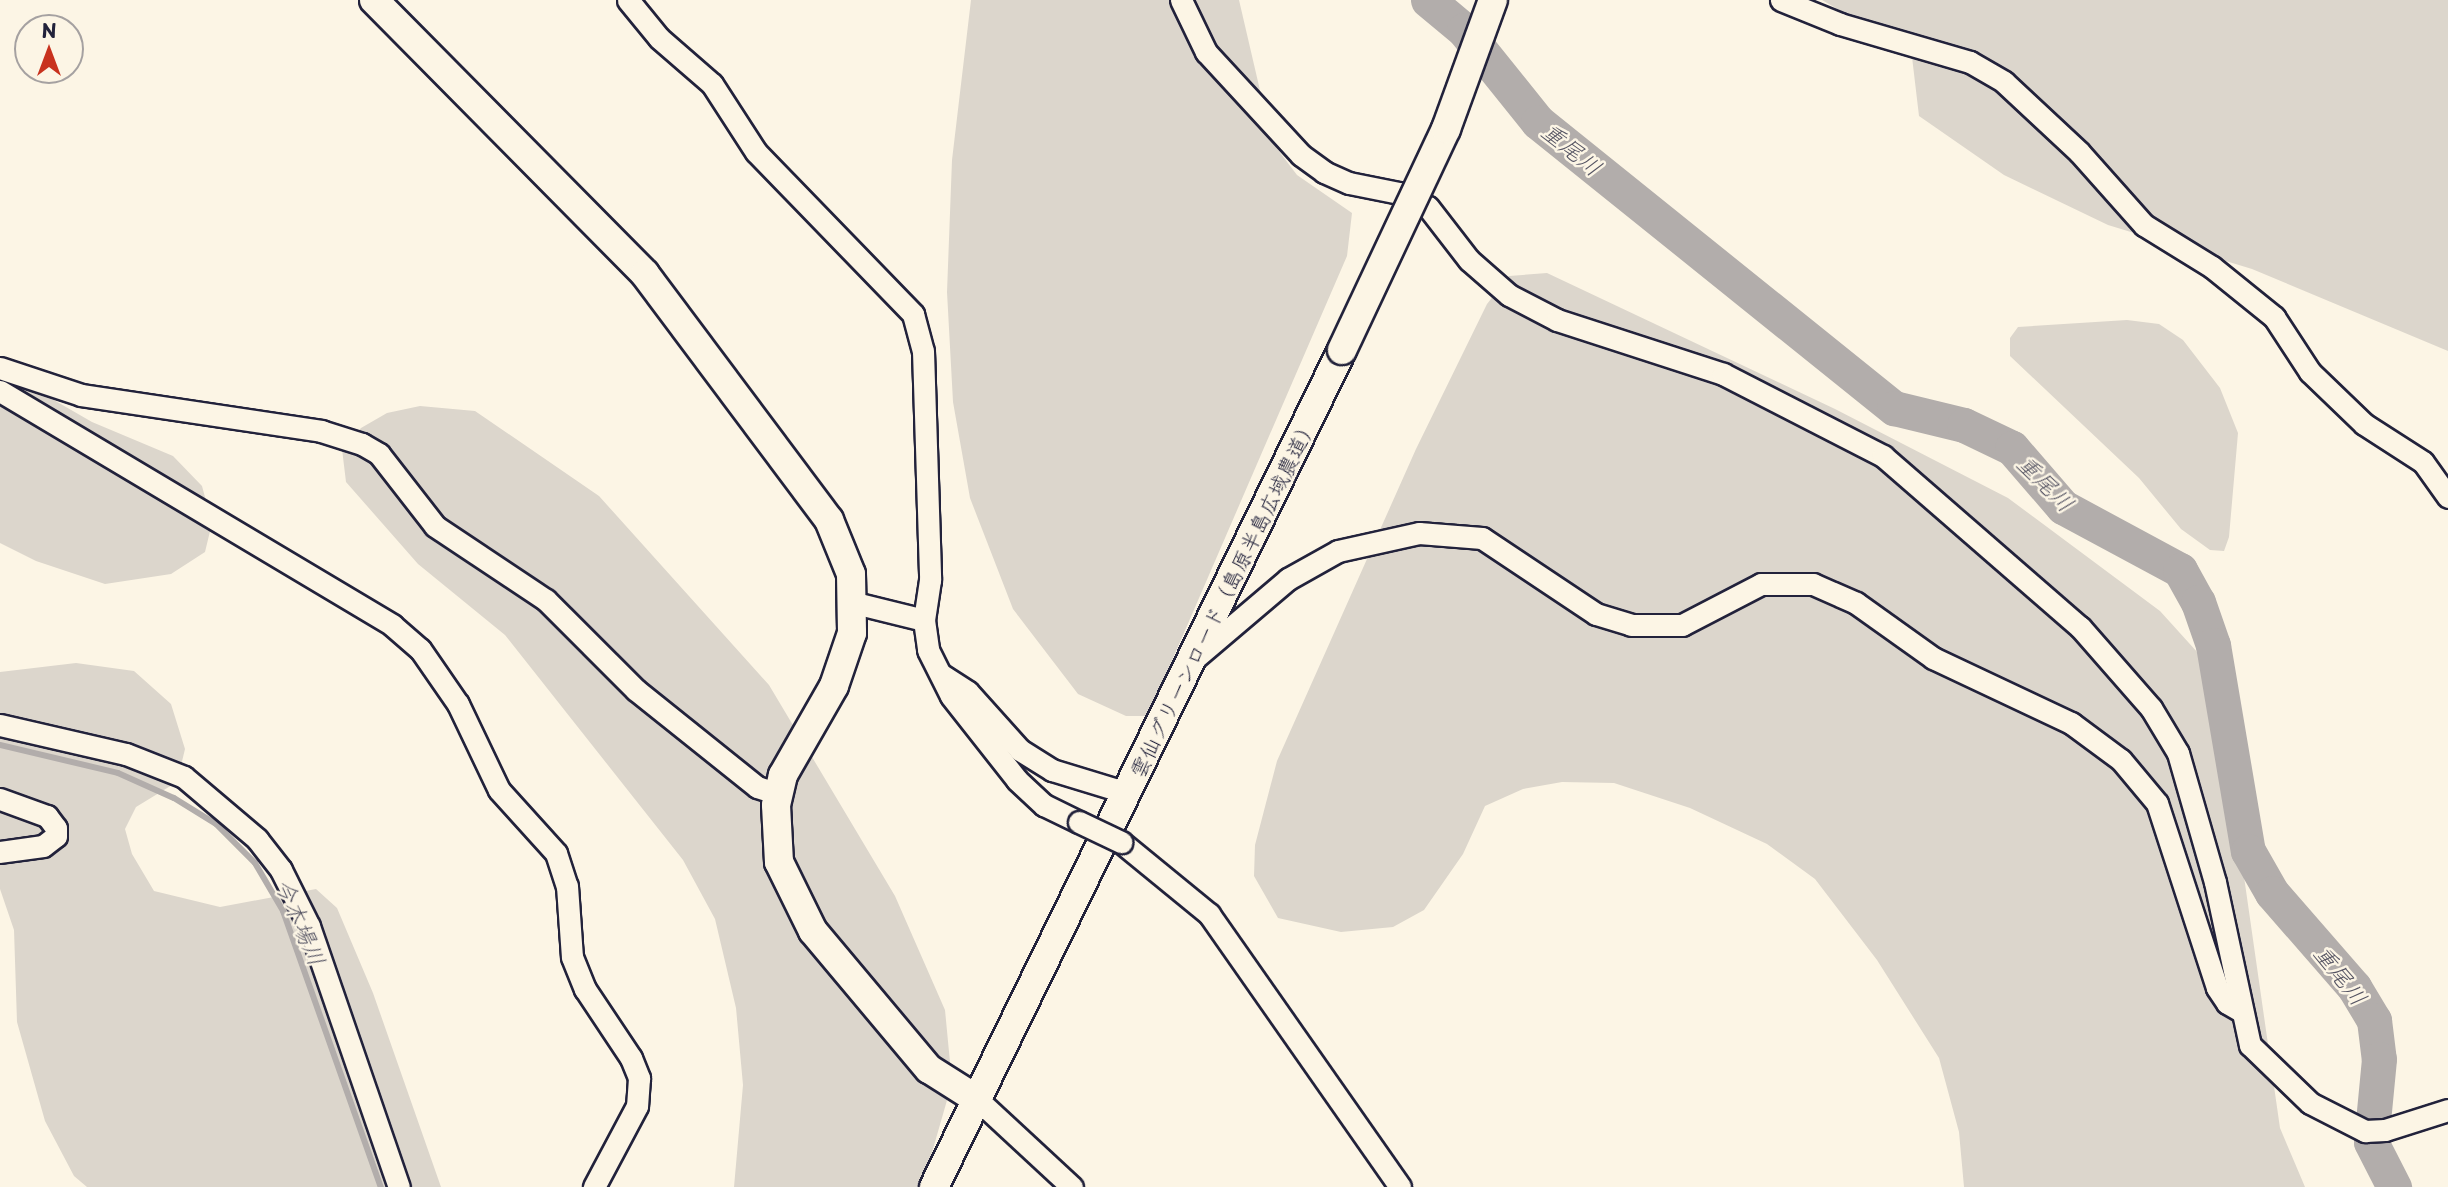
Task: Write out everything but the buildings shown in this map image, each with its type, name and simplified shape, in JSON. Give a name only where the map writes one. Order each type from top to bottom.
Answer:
[{"type":"street","points":[[374,0],[645,274],[829,520],[851,574],[855,603],[845,662],[796,749],[779,794],[779,862],[813,931],[929,1069],[978,1100],[1072,1187]]},
{"type":"street","points":[[628,0],[659,38],[712,84],[756,152],[913,314],[923,351],[930,580],[923,620],[928,650],[958,705],[1017,780],[1044,805],[1121,842],[1209,914],[1400,1187]]},
{"type":"street","points":[[1181,0],[1206,52],[1301,155],[1324,172],[1349,183],[1399,193],[1428,207],[1469,260],[1509,295],[1558,320],[1723,374],[1883,456],[2080,627],[2151,708],[2178,753],[2215,882],[2250,1045],[2261,1059],[2310,1103],[2375,1130],[2448,1110]]},
{"type":"street","name":"雲仙グリーンロード（島原半島広域農道）","points":[[934,1187],[1342,350],[1446,129],[1493,0]]},
{"type":"street","points":[[1781,0],[1840,24],[1970,62],[2004,82],[2079,152],[2144,225],[2212,267],[2274,317],[2310,372],[2364,424],[2423,462],[2448,497]]},
{"type":"street","points":[[0,368],[81,395],[321,431],[362,444],[379,454],[435,526],[546,600],[636,690],[757,787],[779,794]]},
{"type":"street","points":[[0,391],[392,625],[420,649],[458,704],[499,790],[556,853],[567,886],[572,957],[585,989],[631,1058],[639,1078],[637,1106],[594,1187]]},
{"type":"street","points":[[1187,664],[1288,579],[1338,551],[1419,533],[1482,538],[1596,614],[1631,625],[1682,625],[1761,584],[1813,584],[1856,603],[1933,658],[2070,723],[2121,760],[2157,803],[2217,988],[2227,1003],[2241,1011]]},
{"type":"street","points":[[855,603],[923,620]]},
{"type":"street","points":[[940,675],[968,692],[1020,750],[1052,770],[1127,793]]},
{"type":"street","points":[[0,725],[126,754],[184,777],[257,839],[281,870],[310,926],[399,1187]]},
{"type":"street","points":[[0,799],[47,817],[56,828],[56,836],[43,846],[0,852]]},
{"type":"shaded area","points":[[971,0],[1239,0],[1272,142],[1297,175],[1352,213],[1347,256],[1148,716],[1126,716],[1078,694],[1013,609],[970,498],[953,402],[947,292],[952,160]]},
{"type":"shaded area","points":[[1822,0],[2448,0],[2448,351],[2252,269],[2108,225],[2004,175],[1919,116],[1912,57],[1886,25],[1846,14]]},
{"type":"shaded area","points":[[1547,273],[1835,409],[2008,498],[2160,611],[2198,653],[2222,723],[2280,1128],[2305,1187],[1964,1187],[1959,1132],[1939,1058],[1877,960],[1815,879],[1767,844],[1690,808],[1614,783],[1562,782],[1523,789],[1485,806],[1463,854],[1424,910],[1393,927],[1341,932],[1278,918],[1254,876],[1255,845],[1277,761],[1416,449],[1487,304],[1509,276]]},
{"type":"shaded area","points":[[2127,320],[2159,324],[2183,340],[2220,388],[2238,433],[2229,537],[2224,551],[2210,550],[2181,529],[2139,478],[2010,356],[2010,338],[2018,327]]},
{"type":"shaded area","points":[[0,369],[92,422],[173,456],[202,486],[212,523],[205,552],[171,574],[105,584],[36,561],[0,543]]},
{"type":"shaded area","points":[[420,406],[475,411],[599,496],[769,685],[895,896],[945,1010],[952,1083],[922,1187],[734,1187],[743,1085],[736,1008],[715,919],[683,860],[505,635],[418,564],[346,482],[342,449],[361,428],[387,413]]},
{"type":"shaded area","points":[[76,663],[134,671],[171,704],[185,749],[177,782],[136,807],[125,829],[132,854],[154,891],[220,907],[316,889],[337,908],[373,993],[441,1187],[87,1187],[74,1176],[45,1121],[17,1022],[14,930],[0,889],[0,672]]},
{"type":"waterway","name":"重尾川","points":[[1428,0],[1464,30],[1538,122],[1894,408],[1964,425],[2012,448],[2063,507],[2180,570],[2198,602],[2213,645],[2248,851],[2272,893],[2354,987],[2374,1020],[2379,1059],[2371,1142],[2394,1187]]},
{"type":"waterway","name":"今木場川","points":[[0,745],[118,773],[174,798],[216,824],[255,863],[283,911],[381,1187]]}]
